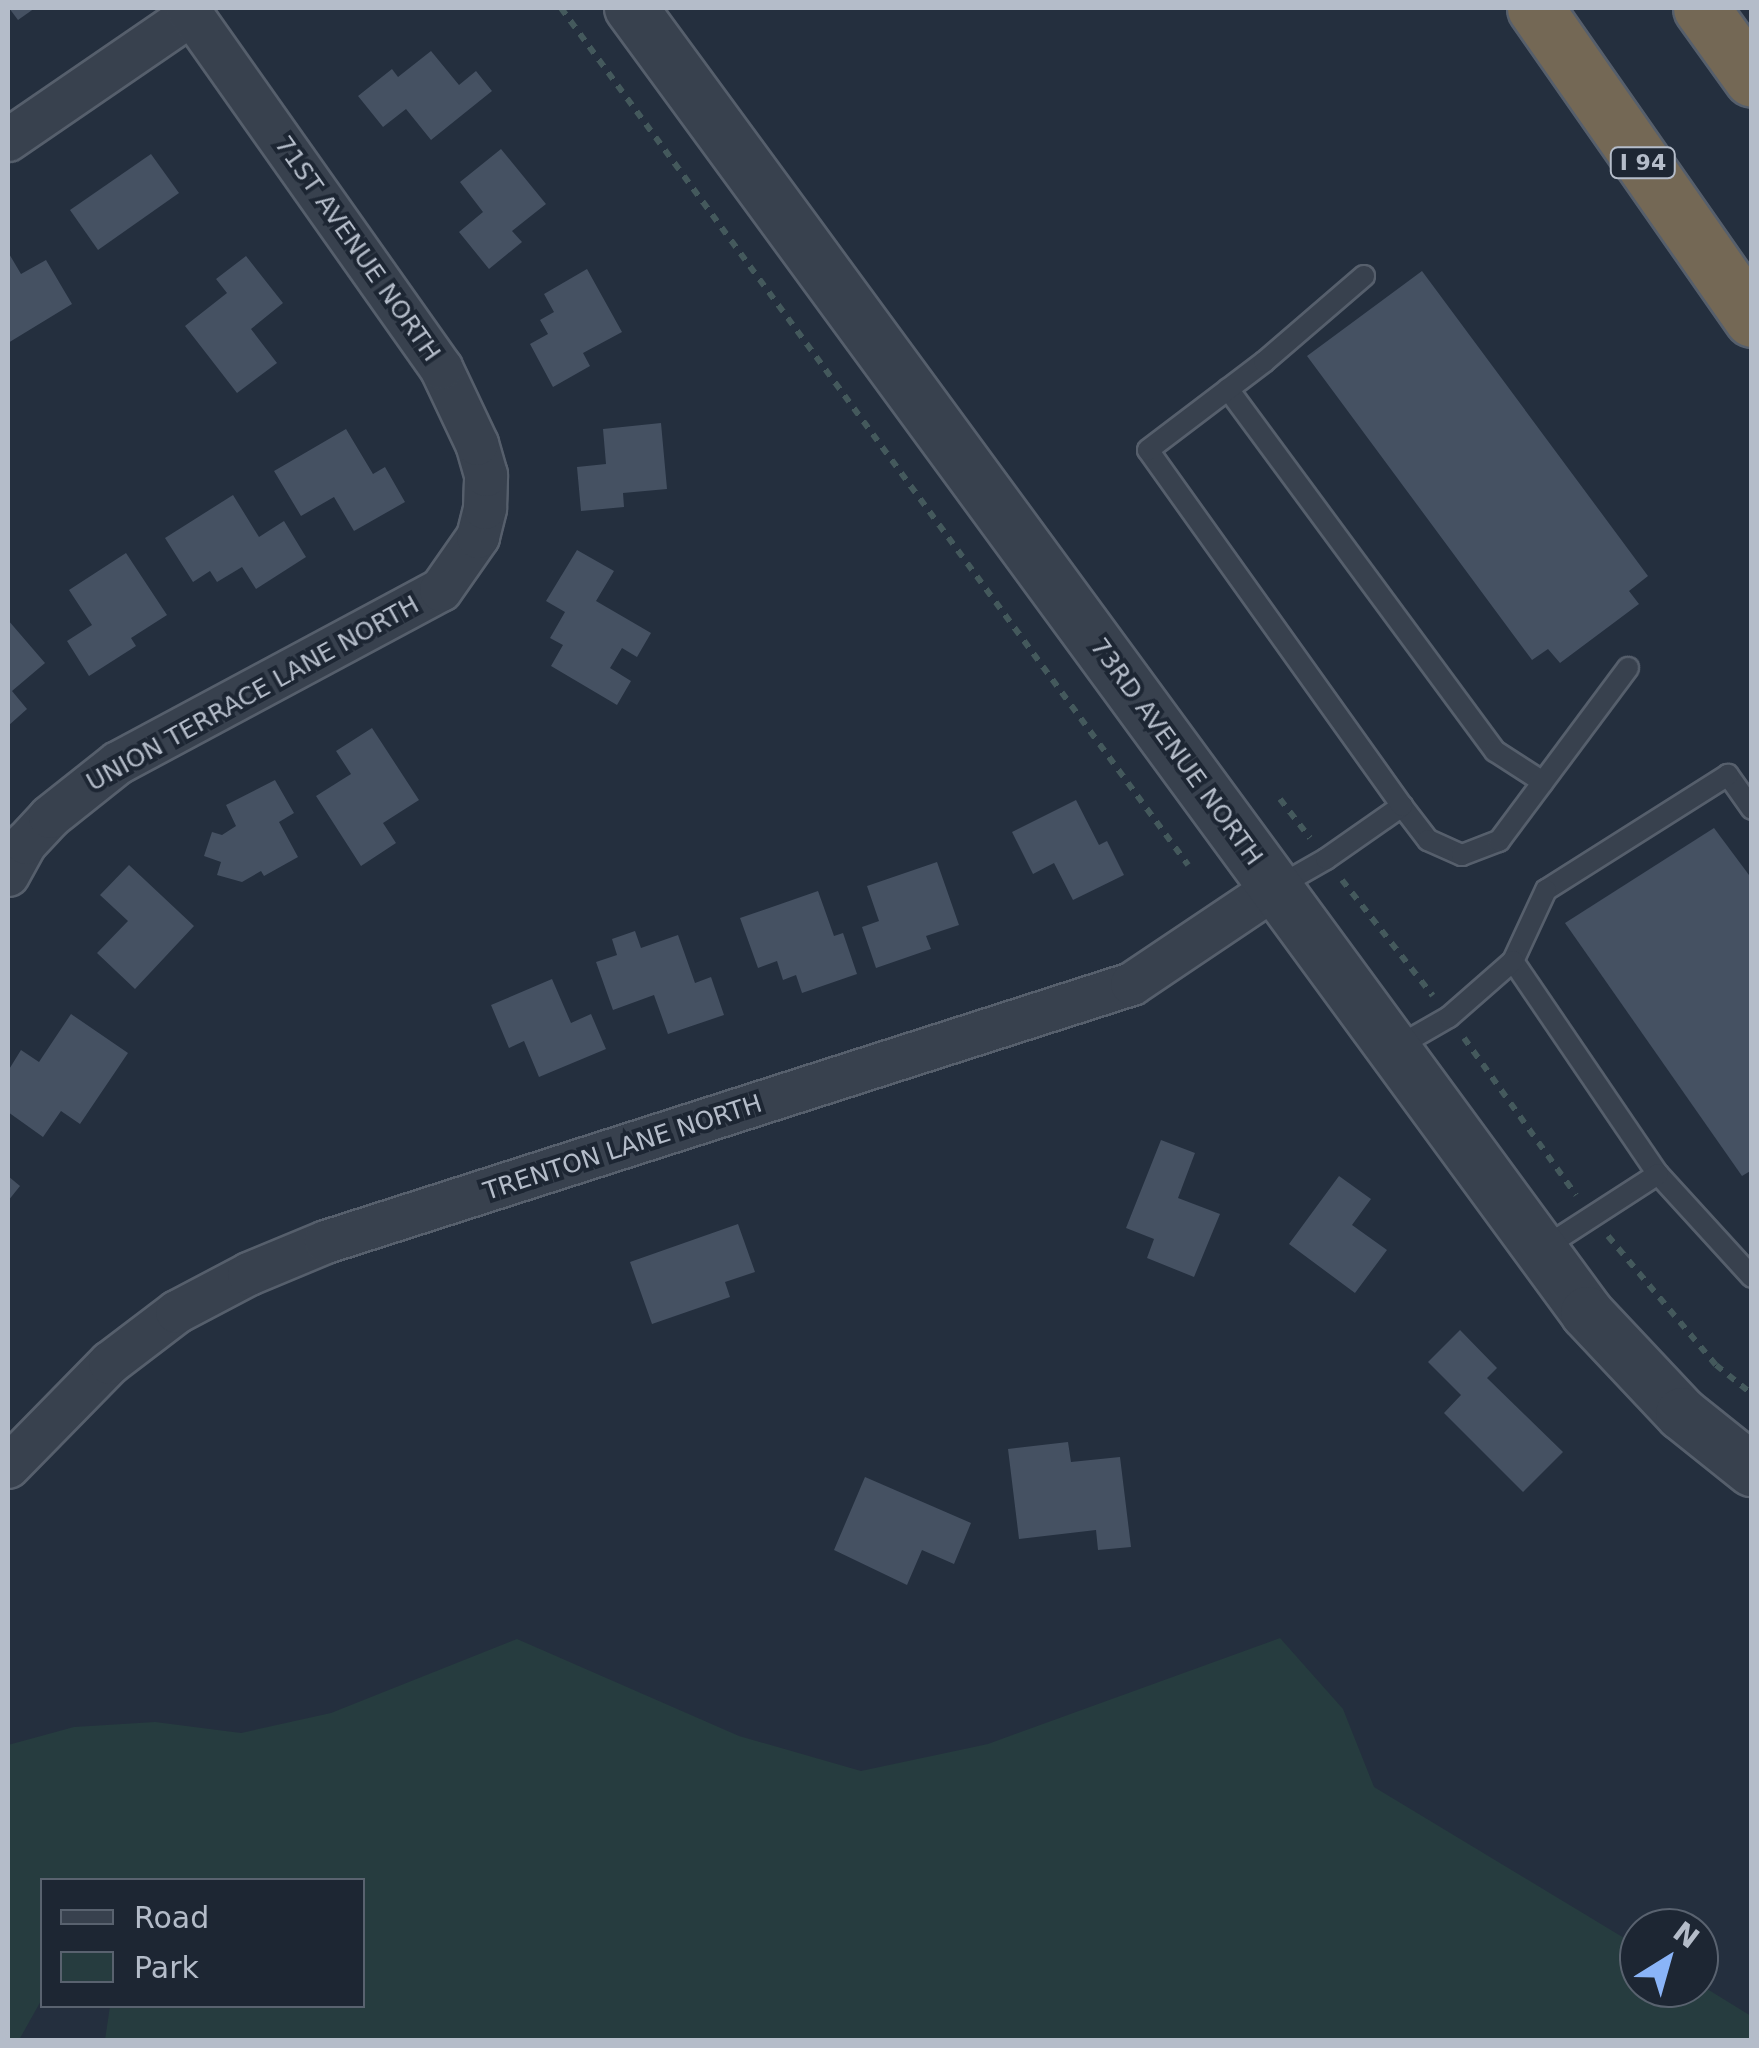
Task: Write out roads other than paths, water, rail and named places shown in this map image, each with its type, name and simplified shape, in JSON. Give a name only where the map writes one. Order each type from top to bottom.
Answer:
[{"type":"highway","name":"I 94","points":[[1535,8],[1752,319]]},
{"type":"highway","points":[[1701,8],[1752,80]]},
{"type":"street","name":"73RD AVENUE NORTH","points":[[631,8],[1540,1250],[1638,1370],[1752,1470]]},
{"type":"street","points":[[8,140],[189,11]]},
{"type":"street","name":"71ST AVENUE NORTH","points":[[189,11],[441,368],[478,444],[486,475],[485,508]]},
{"type":"street","name":"UNION TERRACE LANE NORTH","points":[[8,875],[50,817],[118,763],[441,590],[478,538],[485,508]]},
{"type":"street","name":"TRENTON LANE NORTH","points":[[8,1467],[110,1363],[178,1312],[249,1274],[345,1236],[1132,984],[1173,961],[1275,888]]},
{"type":"lane","points":[[1364,276],[1148,450],[1428,840],[1462,855],[1499,841],[1628,668]]},
{"type":"lane","points":[[1228,389],[1495,750],[1543,782]]},
{"type":"lane","points":[[1395,1048],[1449,1017],[1513,961],[1546,890],[1728,775],[1752,810]]},
{"type":"lane","points":[[1275,888],[1326,860],[1402,806]]},
{"type":"lane","points":[[1513,961],[1658,1174],[1752,1277]]},
{"type":"lane","points":[[1540,1250],[1594,1219],[1658,1174]]}]
